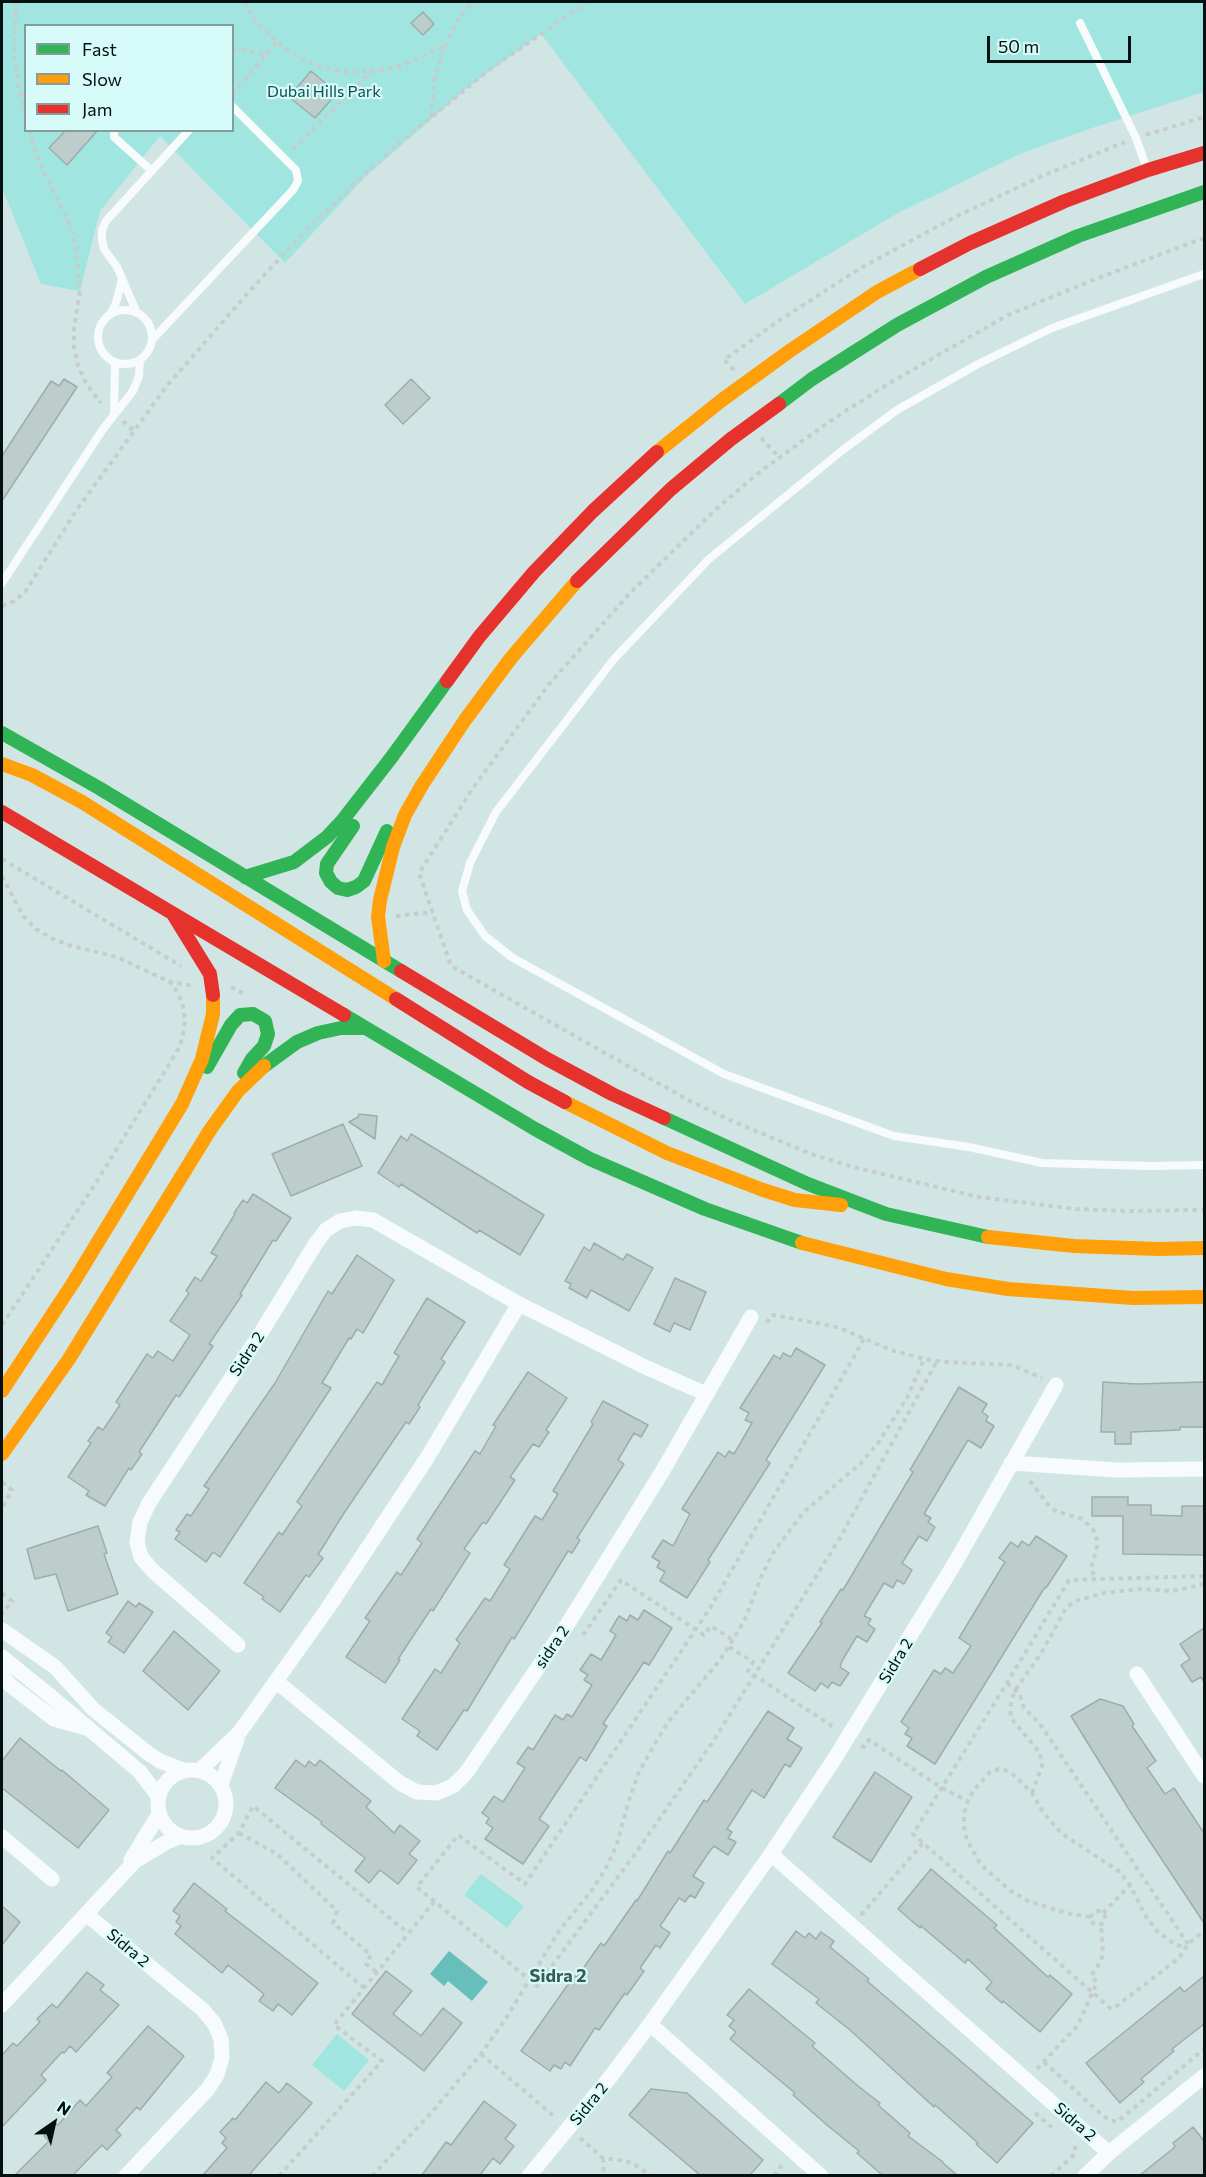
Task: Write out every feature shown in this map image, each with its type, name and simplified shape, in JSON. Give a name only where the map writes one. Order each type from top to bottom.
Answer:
[{"type":"street","points":[[245,877],[294,862],[310,851],[342,821],[392,758],[479,637],[534,572],[593,511],[656,453],[722,400],[877,292],[970,243],[1044,210],[1148,170],[1204,153]]},
{"type":"street","points":[[384,961],[378,917],[384,881],[405,815],[422,785],[478,702],[561,598],[615,542],[731,439],[812,379],[897,325],[986,277],[1078,236],[1204,192]]},
{"type":"street","points":[[2,733],[46,757],[547,1059],[612,1094],[798,1180],[860,1205],[920,1223],[990,1237],[1074,1246],[1204,1248]]},
{"type":"street","points":[[392,758],[385,782],[327,864],[326,873],[331,882],[338,888],[347,890],[364,881],[396,814],[410,795],[422,785]]},
{"type":"street","points":[[2,764],[32,775],[82,802],[528,1082],[619,1131],[667,1153],[795,1200],[860,1205]]},
{"type":"street","points":[[2,812],[535,1129],[590,1159],[657,1189],[764,1231],[885,1266],[946,1279],[1008,1289],[1112,1297],[1204,1297]]},
{"type":"street","points":[[171,911],[205,966],[213,986],[214,1004],[211,1024],[202,1059],[192,1085]]},
{"type":"street","points":[[2,1391],[73,1283],[192,1085],[207,1066],[235,1020],[240,1015],[253,1014],[265,1021],[268,1034],[264,1046],[252,1059],[244,1074],[238,1091]]},
{"type":"street","points":[[2,1454],[69,1359],[210,1130],[238,1091],[258,1070],[297,1042],[318,1033],[341,1028],[365,1028]]},
{"type":"street","name":"Sidra 2","points":[[238,1645],[153,1571],[141,1557],[137,1542],[140,1522],[149,1503],[326,1230],[340,1221],[356,1218],[373,1220],[519,1304],[643,1366],[706,1394]]},
{"type":"street","points":[[200,1770],[239,1733],[277,1682],[408,1487],[519,1304]]},
{"type":"street","name":"sidra 2","points":[[277,1682],[400,1783],[417,1792],[436,1793],[453,1786],[466,1773],[567,1625],[644,1501],[751,1317]]},
{"type":"street","name":"Sidra 2","points":[[529,2175],[611,2076],[771,1854],[896,1661],[1013,1463],[1056,1385]]},
{"type":"street","points":[[1013,1463],[1117,1470],[1204,1469]]},
{"type":"street","points":[[2,1630],[55,1667],[93,1709],[149,1754],[183,1770],[200,1770],[208,1773],[221,1785],[227,1803],[222,1821],[209,1834],[190,1838],[181,1836],[164,1824],[159,1814],[158,1796],[167,1780],[183,1770]]},
{"type":"street","points":[[2,1658],[140,1772],[158,1796]]},
{"type":"street","points":[[1137,1674],[1204,1776]]},
{"type":"street","points":[[2,1675],[9,1685],[54,1719],[88,1728]]},
{"type":"street","points":[[221,1785],[239,1733]]},
{"type":"street","points":[[123,1873],[159,1814]]},
{"type":"street","points":[[2,2005],[135,1861],[181,1836]]},
{"type":"street","points":[[2,1837],[52,1879]]},
{"type":"street","name":"Sidra 2","points":[[771,1854],[1109,2153]]},
{"type":"street","name":"Sidra 2","points":[[87,1914],[202,2009],[214,2023],[221,2039],[222,2058],[217,2075],[207,2090],[126,2175]]},
{"type":"street","points":[[650,2024],[821,2175]]},
{"type":"street","name":"Sidra 2","points":[[1085,2175],[1204,2076]]},
{"type":"lane","points":[[1080,23],[1136,138],[1148,170]]},
{"type":"lane","points":[[152,340],[296,186],[298,175],[296,170],[234,108]]},
{"type":"lane","points":[[114,132],[114,137],[152,171]]},
{"type":"lane","points":[[137,313],[122,277],[104,249],[102,230],[106,221],[187,132]]},
{"type":"lane","points":[[1204,274],[1053,328],[978,364],[897,410],[844,449],[709,559],[614,659],[496,812],[470,863],[462,891],[467,910],[485,936],[513,958],[724,1074],[894,1136],[969,1147],[1042,1162],[1150,1166],[1204,1165]]},
{"type":"lane","points":[[110,315],[128,310],[137,313],[149,324],[152,340],[150,348],[140,360],[132,364],[115,363],[105,356],[99,346],[98,334],[102,323],[110,315],[116,303],[122,277]]},
{"type":"lane","points":[[2,583],[114,413],[125,404],[139,376],[140,360]]},
{"type":"lane","points":[[114,413],[115,363]]},
{"type":"path","points":[[16,2],[15,56],[24,112]]},
{"type":"path","points":[[244,2],[257,22],[277,42],[298,57],[321,67],[346,72],[397,67],[445,45]]},
{"type":"path","points":[[431,117],[434,81],[445,45],[460,17],[473,2]]},
{"type":"path","points":[[2,606],[14,601],[25,592],[76,511],[166,387],[302,234],[350,186],[431,117],[489,70],[587,2]]},
{"type":"path","points":[[234,91],[277,42]]},
{"type":"path","points":[[234,49],[266,54]]},
{"type":"path","points":[[284,158],[371,71]]},
{"type":"path","points":[[20,96],[24,93]]},
{"type":"path","points":[[30,132],[38,160],[70,226],[76,247],[80,291],[74,327],[74,347],[78,366],[87,385],[99,400],[134,430]]},
{"type":"path","points":[[2,859],[185,969]]},
{"type":"path","points":[[2,876],[23,916],[36,929],[51,938],[68,945],[117,957],[170,982],[191,986],[230,986],[250,998]]},
{"type":"path","points":[[451,966],[690,1101],[770,1138],[832,1160],[935,1188],[1027,1204],[1124,1211],[1204,1210]]},
{"type":"path","points":[[2,1325],[94,1186],[178,1048],[184,1028],[183,1007],[178,993],[170,982]]},
{"type":"path","points":[[751,1317],[766,1325],[772,1315],[840,1328],[891,1350],[924,1359],[1012,1365],[1056,1385]]},
{"type":"path","points":[[864,1339],[696,1630],[525,1884],[458,1835],[417,1887],[537,1986],[635,1854],[712,1743],[840,1538],[937,1361]]},
{"type":"path","points":[[372,2175],[432,2112],[481,2054],[505,2020],[559,1931],[605,1870],[616,1847],[639,1772],[652,1747],[668,1722],[733,1640],[754,1598],[762,1575],[787,1533],[803,1513],[861,1463],[878,1443],[907,1398],[924,1359]]},
{"type":"path","points":[[1013,1463],[1050,1507],[1082,1519],[1093,1528],[1098,1543],[1091,1569],[1097,1580]]},
{"type":"path","points":[[2,1482],[12,1490],[2,1508]]},
{"type":"path","points":[[1204,1576],[1069,1580],[913,1834],[1110,2008],[1114,2008],[1179,1958],[1187,1946],[1204,1931]]},
{"type":"path","points":[[567,1625],[583,1635],[621,1580],[704,1635],[711,1626],[733,1640]]},
{"type":"path","points":[[1032,1793],[1042,1766],[1040,1753],[1011,1718],[1010,1708],[1016,1689],[1042,1652],[1066,1608],[1075,1601],[1123,1590],[1173,1591],[1204,1584]]},
{"type":"path","points":[[2,1593],[12,1601],[2,1614]]},
{"type":"path","points":[[1007,1683],[1016,1689],[1024,1708],[1040,1724],[1187,1946]]},
{"type":"path","points":[[1101,1924],[1094,1924],[1090,1917],[1047,1908],[1019,1896],[995,1879],[972,1853],[964,1827],[964,1814],[968,1801],[990,1772],[999,1769],[1008,1771],[1032,1793],[1051,1823],[1061,1833],[1115,1868],[1130,1885],[1150,1924],[1167,1939],[1187,1946]]},
{"type":"path","points":[[364,1988],[212,1858],[239,1833],[253,1806],[408,1933]]},
{"type":"path","points":[[239,1833],[277,1854],[337,1911],[333,1923],[371,1955],[366,1964],[376,1972]]},
{"type":"path","points":[[852,1925],[923,1843]]},
{"type":"path","points":[[1103,1913],[1130,1885]]},
{"type":"path","points":[[279,2175],[382,2061],[334,2025],[434,1902]]},
{"type":"path","points":[[1090,1917],[1095,1911],[1103,1913]]},
{"type":"path","points":[[1027,2080],[1078,2025],[1097,1982],[1090,1976],[1101,1961],[1103,1953],[1101,1924],[1104,1921],[1103,1913]]},
{"type":"path","points":[[1044,2062],[1101,2114],[1109,2120],[1118,2122],[1204,2049]]},
{"type":"path","points":[[1030,2108],[1046,2124],[1063,2136]]},
{"type":"path","points":[[1051,2175],[1075,2154],[1075,2144],[1071,2142]]},
{"type":"path","points":[[603,2158],[604,2175]]},
{"type":"green space","name":"Dubai Hills Park","points":[[2,2],[1204,2],[1204,92],[1020,154],[898,213],[745,304],[541,34],[467,88],[365,177],[285,263],[160,136],[100,211],[80,291],[41,284],[2,188]]},
{"type":"green space","points":[[481,1874],[524,1906],[507,1928],[464,1895]]},
{"type":"green space","points":[[337,2034],[369,2060],[344,2091],[312,2065]]},
{"type":"shaded area","points":[[449,1951],[488,1982],[472,2001],[448,1981],[444,1986],[430,1974]]},
{"type":"building","points":[[423,12],[434,24],[423,35],[411,23]]},
{"type":"building","points":[[311,71],[337,93],[315,118],[289,97]]},
{"type":"building","points":[[64,132],[96,132],[67,165],[49,148]]},
{"type":"building","points":[[64,379],[77,387],[2,501],[2,456],[51,381],[59,386]]},
{"type":"building","points":[[411,379],[430,398],[403,424],[385,405]]},
{"type":"building","points":[[359,1114],[377,1116],[375,1139],[349,1122]]},
{"type":"building","points":[[343,1124],[362,1166],[291,1196],[272,1154]]},
{"type":"building","points":[[411,1134],[544,1215],[520,1255],[479,1230],[477,1233],[401,1184],[399,1187],[378,1173],[401,1136],[407,1141]]},
{"type":"building","points":[[253,1194],[291,1218],[276,1241],[273,1240],[240,1294],[242,1295],[209,1344],[213,1346],[179,1397],[176,1395],[139,1452],[142,1454],[131,1470],[129,1468],[105,1506],[86,1495],[89,1491],[68,1477],[91,1443],[88,1441],[98,1427],[103,1430],[120,1405],[116,1402],[147,1354],[153,1358],[158,1351],[173,1361],[190,1335],[170,1321],[189,1293],[186,1291],[195,1277],[201,1281],[217,1256],[211,1253],[234,1213],[243,1200],[247,1203]]},
{"type":"building","points":[[594,1243],[623,1260],[627,1254],[653,1268],[629,1311],[591,1290],[587,1298],[569,1288],[571,1284],[565,1281],[584,1247],[590,1251]]},
{"type":"building","points":[[357,1255],[394,1280],[363,1333],[357,1329],[351,1339],[349,1338],[322,1383],[331,1388],[220,1557],[213,1552],[206,1562],[175,1539],[180,1532],[176,1530],[187,1514],[191,1516],[209,1489],[204,1486],[275,1383],[328,1291],[332,1294]]},
{"type":"building","points":[[675,1278],[706,1292],[690,1330],[674,1323],[670,1332],[654,1324]]},
{"type":"building","points":[[427,1298],[465,1322],[441,1359],[445,1362],[418,1405],[420,1407],[409,1424],[406,1422],[344,1513],[318,1554],[323,1558],[309,1577],[306,1575],[280,1612],[244,1583],[279,1532],[282,1535],[302,1506],[297,1502],[377,1382],[382,1385],[399,1356],[394,1353]]},
{"type":"building","points":[[796,1348],[825,1365],[766,1460],[770,1463],[708,1560],[710,1562],[687,1598],[660,1581],[665,1572],[657,1567],[660,1562],[652,1557],[663,1540],[673,1546],[690,1514],[682,1509],[718,1452],[725,1457],[729,1451],[734,1454],[752,1423],[745,1420],[749,1413],[740,1408],[774,1355],[780,1359],[783,1353],[791,1357]]},
{"type":"building","points":[[528,1372],[567,1398],[546,1430],[549,1432],[539,1447],[533,1444],[510,1477],[515,1480],[486,1524],[483,1522],[464,1549],[470,1553],[433,1611],[431,1609],[398,1659],[400,1660],[385,1683],[346,1657],[370,1621],[365,1618],[397,1572],[401,1575],[422,1543],[417,1539],[475,1451],[480,1454],[496,1426],[493,1425]]},
{"type":"building","points":[[1103,1382],[1137,1384],[1204,1382],[1204,1427],[1131,1432],[1131,1444],[1115,1444],[1115,1432],[1101,1432]]},
{"type":"building","points":[[959,1387],[987,1404],[982,1412],[988,1416],[986,1421],[994,1426],[981,1448],[968,1440],[924,1514],[931,1518],[928,1522],[935,1527],[927,1541],[919,1536],[902,1563],[912,1570],[904,1584],[897,1580],[893,1588],[884,1583],[864,1616],[871,1619],[868,1624],[875,1629],[867,1642],[857,1636],[842,1661],[840,1667],[849,1673],[840,1686],[832,1682],[828,1688],[821,1683],[815,1691],[788,1673],[822,1623],[820,1622],[841,1589],[843,1590],[913,1472],[910,1470]]},
{"type":"building","points":[[603,1401],[648,1425],[641,1437],[634,1433],[618,1460],[624,1464],[577,1538],[580,1540],[572,1553],[568,1551],[467,1711],[464,1710],[437,1750],[417,1736],[420,1731],[402,1719],[435,1669],[441,1673],[460,1643],[456,1640],[485,1598],[490,1601],[510,1569],[504,1565],[535,1516],[542,1520],[558,1494],[553,1491],[593,1424],[591,1422]]},
{"type":"building","points":[[1092,1497],[1128,1497],[1128,1505],[1151,1505],[1151,1515],[1182,1516],[1182,1506],[1204,1506],[1204,1555],[1123,1554],[1123,1516],[1092,1516]]},
{"type":"building","points":[[98,1526],[107,1553],[104,1554],[118,1594],[68,1611],[56,1574],[35,1579],[27,1549]]},
{"type":"building","points":[[1036,1536],[1067,1556],[1045,1587],[935,1764],[907,1746],[912,1738],[905,1734],[909,1728],[901,1722],[934,1670],[941,1674],[945,1668],[953,1673],[971,1646],[959,1638],[1005,1562],[999,1558],[1011,1542],[1018,1547],[1022,1541],[1029,1546]]},
{"type":"building","points":[[128,1601],[136,1607],[139,1603],[153,1612],[124,1653],[108,1642],[112,1637],[106,1633]]},
{"type":"building","points":[[644,1610],[672,1628],[649,1665],[644,1662],[603,1724],[607,1726],[586,1761],[580,1757],[539,1819],[549,1826],[523,1864],[485,1839],[493,1828],[486,1823],[489,1818],[482,1813],[494,1796],[503,1802],[525,1768],[517,1763],[528,1747],[533,1750],[555,1715],[563,1720],[567,1714],[572,1717],[592,1685],[584,1680],[588,1675],[580,1670],[591,1654],[601,1660],[616,1635],[610,1631],[619,1616],[627,1621],[630,1615],[638,1620]]},
{"type":"building","points":[[1204,1628],[1204,1682],[1201,1677],[1192,1682],[1181,1665],[1190,1659],[1180,1644]]},
{"type":"building","points":[[174,1631],[220,1671],[188,1710],[143,1671]]},
{"type":"building","points":[[1100,1699],[1123,1706],[1134,1724],[1132,1726],[1156,1761],[1147,1768],[1165,1794],[1174,1788],[1204,1833],[1204,1923],[1133,1816],[1071,1716]]},
{"type":"building","points":[[768,1711],[794,1728],[787,1739],[802,1748],[790,1767],[785,1764],[764,1798],[752,1790],[727,1829],[732,1832],[728,1838],[736,1842],[728,1855],[714,1846],[709,1852],[693,1876],[704,1883],[695,1898],[690,1895],[685,1902],[679,1898],[660,1926],[670,1933],[660,1948],[656,1945],[640,1968],[644,1971],[627,1995],[625,1993],[599,2030],[595,2028],[570,2066],[565,2062],[561,2069],[554,2065],[550,2071],[521,2051],[574,1976],[577,1977],[601,1943],[604,1946],[637,1901],[668,1851],[670,1853],[704,1800],[707,1802]]},
{"type":"building","points":[[20,1738],[109,1810],[78,1848],[2,1788],[2,1761]]},
{"type":"building","points":[[296,1760],[305,1767],[309,1761],[315,1766],[320,1760],[371,1801],[366,1807],[394,1833],[400,1825],[420,1841],[409,1854],[417,1860],[398,1884],[380,1870],[369,1883],[355,1871],[365,1858],[321,1824],[322,1822],[275,1788]]},
{"type":"building","points":[[875,1772],[912,1797],[871,1862],[833,1837]]},
{"type":"building","points":[[931,1869],[997,1925],[994,1928],[1048,1977],[1050,1975],[1072,1994],[1040,2032],[986,1989],[992,1982],[968,1959],[965,1963],[898,1909]]},
{"type":"building","points":[[194,1883],[227,1909],[225,1911],[318,1983],[292,2015],[278,2004],[273,2011],[259,2001],[264,1994],[228,1965],[222,1973],[175,1934],[181,1926],[176,1922],[180,1916],[173,1911]]},
{"type":"building","points":[[2,1906],[20,1922],[2,1945]]},
{"type":"building","points":[[796,1931],[805,1938],[809,1933],[816,1939],[821,1932],[834,1941],[830,1947],[869,1979],[867,1981],[1033,2123],[997,2163],[976,2144],[978,2143],[935,2105],[934,2107],[850,2030],[816,2003],[819,1999],[772,1964]]},
{"type":"building","points":[[386,1971],[412,1991],[393,2014],[421,2036],[443,2008],[462,2023],[424,2071],[352,2014]]},
{"type":"building","points":[[87,1972],[104,1985],[100,1990],[119,2005],[76,2052],[70,2046],[64,2053],[62,2052],[41,2075],[46,2080],[2,2127],[2,2055],[13,2043],[17,2046],[40,2022],[37,2019],[52,2004],[57,2008]]},
{"type":"building","points":[[1204,1976],[1204,2024],[1172,2049],[1174,2051],[1141,2079],[1144,2082],[1120,2103],[1086,2063],[1180,1987],[1184,1992]]},
{"type":"building","points":[[749,1989],[815,2043],[812,2046],[880,2103],[878,2105],[910,2133],[908,2136],[957,2175],[882,2175],[857,2153],[859,2151],[793,2095],[795,2093],[730,2039],[736,2032],[729,2026],[734,2020],[727,2015]]},
{"type":"building","points":[[148,2026],[184,2056],[140,2110],[137,2107],[116,2130],[121,2135],[107,2150],[102,2145],[73,2175],[15,2175],[49,2141],[44,2136],[56,2124],[58,2125],[80,2100],[86,2106],[112,2077],[107,2073]]},
{"type":"building","points":[[266,2082],[279,2093],[287,2083],[312,2103],[249,2175],[203,2175],[227,2148],[222,2143],[226,2138],[220,2132],[233,2118],[235,2120]]},
{"type":"building","points":[[651,2089],[687,2093],[763,2160],[750,2175],[700,2175],[629,2115]]},
{"type":"building","points":[[484,2101],[516,2125],[505,2139],[514,2146],[500,2164],[493,2158],[480,2175],[422,2175],[446,2142],[451,2145]]},
{"type":"building","points":[[1193,2127],[1204,2141],[1204,2175],[1140,2175],[1175,2147],[1173,2143]]},
{"type":"traffic: fast","points":[[779,404],[812,379],[897,325],[986,277],[1078,236],[1204,192]]},
{"type":"traffic: fast","points":[[245,877],[294,862],[327,837],[391,758],[447,681]]},
{"type":"traffic: fast","points":[[2,733],[99,788],[401,971]]},
{"type":"traffic: fast","points":[[353,826],[327,864],[326,873],[338,888],[347,890],[364,881],[387,831]]},
{"type":"traffic: fast","points":[[207,1067],[231,1025],[240,1015],[253,1014],[265,1021],[268,1034],[264,1046],[252,1059],[244,1073]]},
{"type":"traffic: fast","points":[[344,1015],[535,1129],[590,1159],[705,1209],[802,1243]]},
{"type":"traffic: fast","points":[[264,1066],[297,1042],[318,1033],[341,1028],[365,1028]]},
{"type":"traffic: fast","points":[[664,1118],[808,1184],[886,1214],[988,1237]]},
{"type":"traffic: slow","points":[[657,452],[722,400],[791,350],[877,292],[920,269]]},
{"type":"traffic: slow","points":[[384,961],[378,917],[380,900],[393,847],[405,815],[465,720],[511,658],[577,581]]},
{"type":"traffic: slow","points":[[2,764],[32,775],[82,802],[396,999]]},
{"type":"traffic: slow","points":[[2,1391],[73,1283],[182,1104],[202,1059],[213,1014],[213,995]]},
{"type":"traffic: slow","points":[[2,1454],[69,1359],[210,1130],[238,1091],[264,1066]]},
{"type":"traffic: slow","points":[[565,1102],[667,1153],[763,1190],[795,1200],[841,1205]]},
{"type":"traffic: slow","points":[[988,1237],[1074,1246],[1204,1248]]},
{"type":"traffic: slow","points":[[802,1243],[946,1279],[1008,1289],[1133,1298],[1204,1297]]},
{"type":"traffic: jam","points":[[920,269],[970,243],[1065,201],[1148,170],[1204,153]]},
{"type":"traffic: jam","points":[[577,581],[671,489],[731,439],[779,404]]},
{"type":"traffic: jam","points":[[447,681],[479,637],[534,572],[593,511],[657,452]]},
{"type":"traffic: jam","points":[[2,812],[344,1015]]},
{"type":"traffic: jam","points":[[173,914],[210,974],[213,995]]},
{"type":"traffic: jam","points":[[401,971],[547,1059],[612,1094],[664,1118]]},
{"type":"traffic: jam","points":[[396,999],[528,1082],[565,1102]]},
{"type":"district","name":"Sidra 2","points":[[558,1976]]}]
